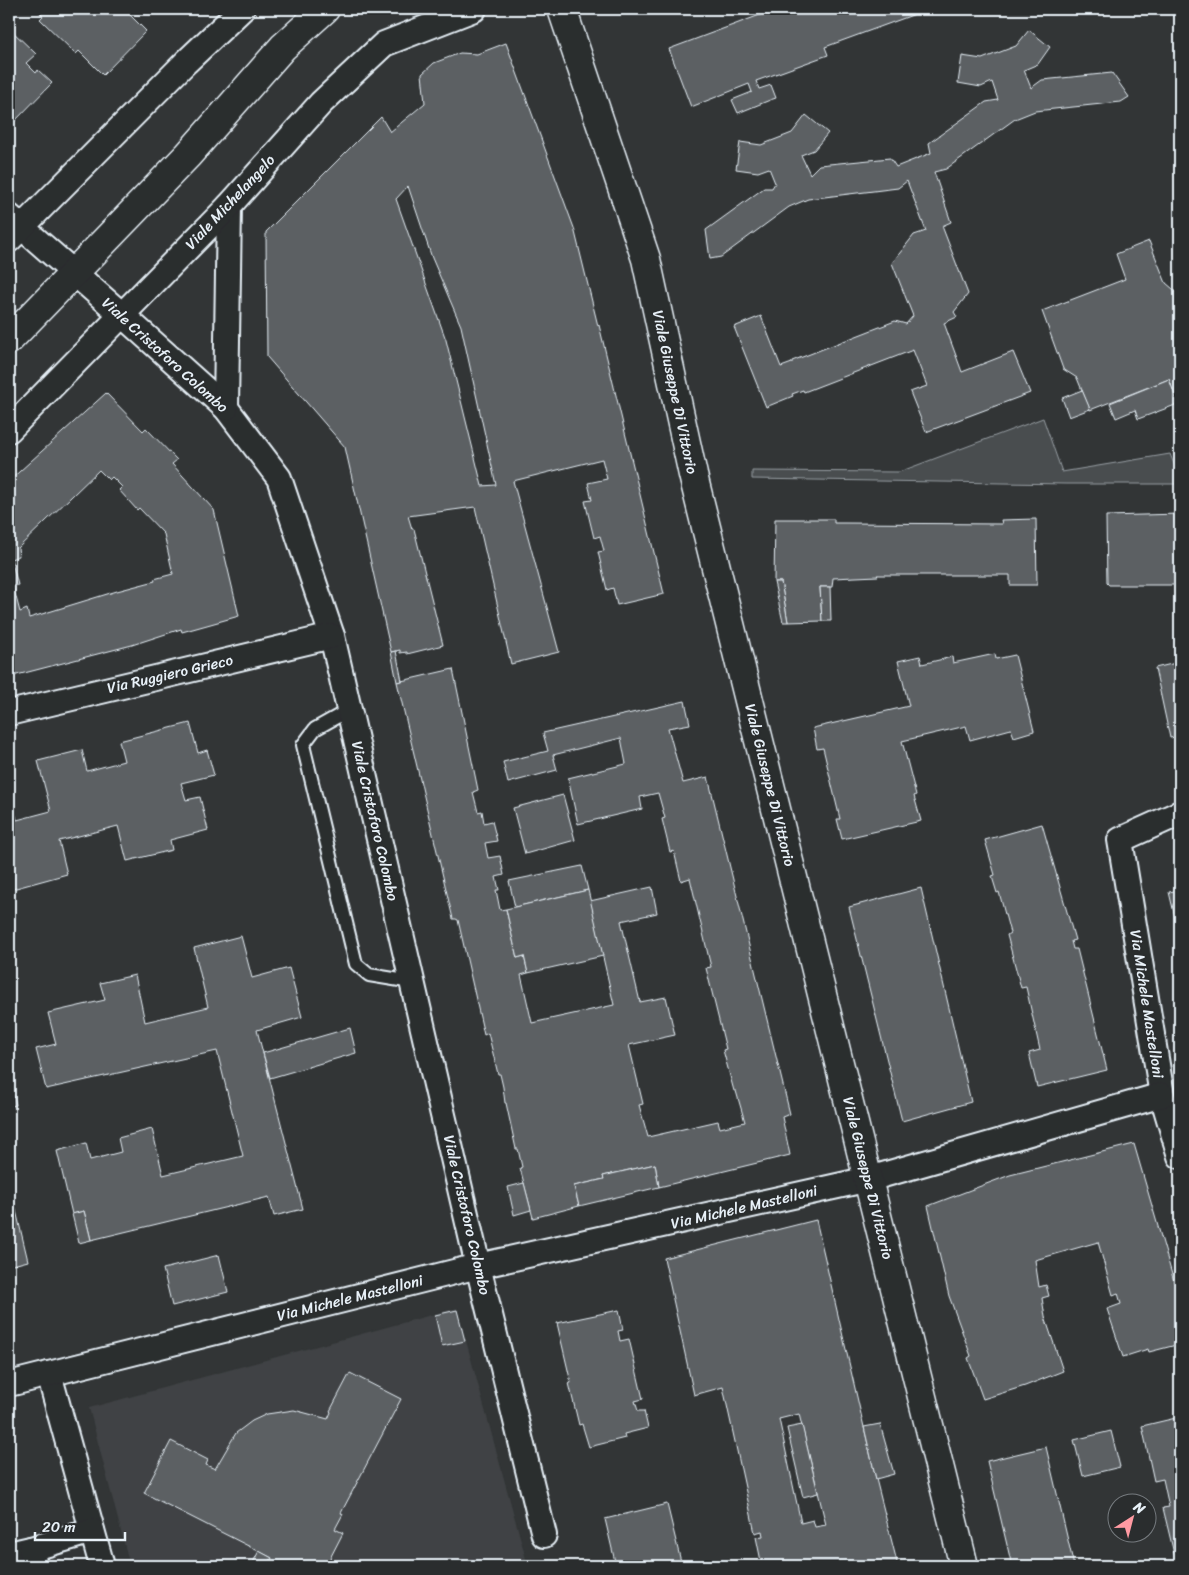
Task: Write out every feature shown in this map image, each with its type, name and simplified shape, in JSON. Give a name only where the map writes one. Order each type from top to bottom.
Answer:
[{"type":"street","points":[[13,228],[242,9]]},
{"type":"street","points":[[9,340],[188,155],[283,47],[325,9]]},
{"type":"street","name":"Viale Michelangelo","points":[[9,430],[229,206],[321,103],[384,44],[474,9]]},
{"type":"street","name":"Viale Giuseppe Di Vittorio","points":[[562,9],[646,259],[693,475],[964,1566]]},
{"type":"street","points":[[226,408],[229,206]]},
{"type":"street","name":"Viale Cristoforo Colombo","points":[[13,228],[74,273],[226,408],[279,478],[332,636],[478,1266],[544,1535]]},
{"type":"street","name":"Via Ruggiero Grieco","points":[[9,713],[332,636]]},
{"type":"street","name":"Via Michele Mastelloni","points":[[9,1384],[478,1266],[869,1179],[1162,1095],[1120,840],[1180,813]]},
{"type":"street","points":[[1162,1095],[1180,1156]]},
{"type":"street","points":[[50,1374],[102,1566]]},
{"type":"street","points":[[25,1556],[92,1531]]},
{"type":"lane","points":[[349,710],[315,729],[303,745],[356,964],[369,975],[412,982]]},
{"type":"shaded area","points":[[1043,418],[1062,472],[1170,454],[1180,479],[1180,484],[752,479],[752,471],[899,472]]},
{"type":"shaded area","points":[[457,1308],[528,1566],[130,1566],[89,1408]]},
{"type":"building","points":[[36,9],[124,9],[146,31],[103,75],[79,51],[76,54],[40,19],[43,16]]},
{"type":"building","points":[[776,9],[929,9],[825,47],[828,55],[756,81],[759,89],[771,85],[776,98],[738,113],[732,100],[752,92],[749,84],[691,107],[669,49]]},
{"type":"building","points":[[9,28],[36,54],[26,63],[36,73],[38,70],[52,83],[12,124],[9,121]]},
{"type":"building","points":[[1029,30],[1050,47],[1038,64],[1024,70],[1031,88],[1042,80],[1112,73],[1129,97],[1121,102],[1035,111],[1015,119],[946,169],[934,172],[951,222],[942,226],[968,294],[954,312],[957,317],[944,323],[962,372],[1013,352],[1030,393],[926,432],[910,392],[927,386],[913,350],[804,392],[803,390],[792,394],[793,396],[766,407],[734,327],[761,316],[781,367],[895,321],[906,324],[913,316],[892,263],[914,235],[926,231],[907,181],[898,188],[808,199],[789,207],[721,257],[710,259],[706,230],[764,188],[772,188],[775,183],[769,168],[758,172],[736,169],[740,142],[761,145],[792,133],[806,115],[828,133],[814,150],[801,155],[810,174],[819,165],[890,158],[896,167],[931,153],[929,143],[986,102],[998,100],[992,82],[981,87],[958,83],[962,56],[982,59],[1016,46]]},
{"type":"building","points":[[506,43],[574,228],[664,594],[617,605],[613,588],[607,590],[598,552],[604,551],[600,536],[594,538],[585,501],[592,500],[588,483],[607,479],[602,459],[513,481],[559,652],[511,664],[475,507],[408,516],[412,529],[414,529],[443,645],[407,654],[407,652],[400,653],[400,650],[391,652],[345,447],[267,357],[266,232],[381,117],[390,132],[425,103],[422,74],[434,63],[460,53],[477,54]],"holes":[[[408,186],[432,258],[461,326],[496,485],[482,486],[446,340],[396,199]]]},
{"type":"building","points":[[1149,241],[1166,283],[1180,295],[1180,400],[1177,401],[1169,379],[1090,410],[1077,378],[1063,369],[1042,311],[1125,279],[1116,254]]},
{"type":"building","points":[[1169,379],[1178,404],[1138,419],[1135,410],[1116,418],[1110,403]]},
{"type":"building","points":[[1082,390],[1090,409],[1069,417],[1062,398]]},
{"type":"building","points":[[106,393],[143,431],[146,428],[177,460],[172,464],[214,510],[239,616],[182,632],[181,629],[132,645],[9,677],[9,481]],"holes":[[[99,470],[109,480],[112,477],[122,487],[119,490],[137,510],[139,508],[164,534],[173,574],[29,618],[27,609],[20,612],[13,586],[18,585],[11,559],[19,556],[18,548]]]},
{"type":"building","points":[[1180,514],[1180,585],[1109,585],[1107,583],[1106,516]]},
{"type":"building","points":[[775,519],[834,519],[834,523],[1002,524],[1001,520],[1036,519],[1037,585],[1010,585],[1010,575],[877,575],[833,578],[832,587],[820,587],[822,621],[788,622],[781,582],[774,582]]},
{"type":"building","points":[[774,582],[781,582],[788,622],[783,622]]},
{"type":"building","points":[[820,587],[830,587],[831,621],[822,621]]},
{"type":"building","points":[[396,651],[402,681],[397,682],[391,652]]},
{"type":"building","points":[[995,654],[996,659],[1015,655],[1034,731],[1014,737],[1011,729],[970,740],[966,726],[902,741],[921,821],[842,839],[837,819],[840,819],[823,748],[817,749],[813,728],[909,706],[898,661],[920,656],[922,664],[952,657],[953,663]]},
{"type":"building","points":[[1180,662],[1180,736],[1170,738],[1155,668]]},
{"type":"building","points":[[453,669],[478,790],[473,792],[478,812],[482,811],[484,823],[492,821],[497,841],[485,843],[488,858],[500,856],[504,875],[496,877],[499,890],[496,890],[500,910],[506,909],[517,958],[524,956],[528,973],[521,975],[532,1023],[614,1005],[590,901],[652,887],[657,913],[621,921],[640,1002],[666,997],[675,1035],[629,1045],[643,1104],[639,1105],[648,1137],[718,1121],[720,1128],[745,1122],[723,1050],[726,1049],[706,968],[711,967],[690,878],[681,881],[674,851],[670,852],[662,819],[665,818],[658,793],[640,797],[642,809],[578,824],[568,778],[626,764],[621,738],[553,755],[557,770],[508,783],[503,762],[548,751],[543,733],[685,701],[690,724],[668,728],[683,783],[708,777],[790,1114],[782,1117],[790,1155],[659,1187],[655,1164],[603,1176],[604,1179],[574,1186],[579,1206],[533,1218],[520,1168],[522,1167],[518,1149],[516,1149],[505,1103],[500,1074],[498,1074],[488,1033],[484,1035],[458,920],[453,919],[397,682]]},
{"type":"building","points":[[190,723],[198,753],[207,750],[214,775],[181,783],[186,800],[200,797],[208,830],[170,840],[172,850],[127,861],[118,826],[59,841],[67,874],[9,890],[9,790],[17,820],[51,811],[38,761],[82,750],[87,771],[124,761],[119,741]]},
{"type":"building","points":[[563,795],[575,840],[525,854],[513,808]]},
{"type":"building","points":[[1042,824],[1075,940],[1071,941],[1073,949],[1077,949],[1107,1070],[1037,1087],[1029,1053],[1040,1050],[1026,987],[1021,988],[1007,935],[1010,933],[999,892],[997,893],[993,880],[992,876],[995,875],[985,840]]},
{"type":"building","points":[[582,866],[588,890],[515,907],[509,881]]},
{"type":"building","points":[[921,888],[971,1102],[902,1121],[849,907]]},
{"type":"building","points":[[588,890],[603,956],[528,973],[524,956],[517,958],[506,909]]},
{"type":"building","points":[[1180,890],[1180,933],[1179,934],[1169,892]]},
{"type":"building","points":[[241,936],[252,978],[289,968],[302,1017],[257,1030],[303,1209],[274,1216],[269,1197],[91,1240],[84,1211],[72,1214],[57,1151],[86,1143],[90,1160],[121,1152],[118,1138],[152,1129],[163,1175],[243,1156],[217,1051],[46,1089],[36,1049],[56,1044],[48,1013],[105,1000],[100,983],[135,975],[145,1022],[208,1007],[194,948]]},
{"type":"building","points":[[350,1028],[356,1053],[270,1078],[263,1053]]},
{"type":"building","points":[[9,1075],[16,1105],[9,1107]]},
{"type":"building","points":[[1134,1144],[1180,1302],[1180,1344],[1149,1352],[1148,1349],[1123,1357],[1107,1309],[1121,1304],[1118,1293],[1113,1295],[1098,1242],[1035,1260],[1039,1287],[1046,1285],[1049,1296],[1042,1298],[1045,1317],[1063,1371],[1025,1386],[983,1399],[968,1358],[971,1356],[949,1296],[928,1206],[1010,1175]]},
{"type":"building","points":[[655,1164],[659,1187],[579,1206],[574,1186],[604,1179],[603,1176]]},
{"type":"building","points":[[9,1181],[28,1261],[9,1266]]},
{"type":"building","points":[[524,1183],[531,1210],[514,1215],[508,1187]]},
{"type":"building","points":[[84,1211],[91,1240],[79,1243],[72,1214]]},
{"type":"building","points":[[816,1220],[898,1566],[762,1566],[756,1537],[763,1536],[762,1531],[755,1533],[723,1387],[694,1395],[664,1258]],"holes":[[[799,1414],[826,1525],[815,1527],[813,1520],[801,1523],[779,1419]]]},
{"type":"building","points":[[219,1255],[228,1292],[172,1306],[163,1269]]},
{"type":"building","points":[[457,1310],[465,1341],[442,1346],[435,1315]]},
{"type":"building","points":[[619,1310],[623,1330],[618,1331],[620,1341],[629,1339],[643,1399],[635,1401],[638,1411],[644,1411],[648,1428],[624,1434],[625,1438],[589,1447],[582,1424],[579,1425],[557,1323]]},
{"type":"building","points":[[350,1373],[401,1399],[341,1513],[343,1514],[335,1529],[343,1533],[326,1566],[267,1566],[272,1558],[144,1493],[171,1441],[208,1460],[206,1465],[215,1469],[236,1433],[252,1421],[267,1414],[294,1410],[328,1419],[330,1411]]},
{"type":"building","points":[[1180,1417],[1180,1566],[1177,1566],[1163,1508],[1169,1507],[1163,1479],[1154,1481],[1142,1426]]},
{"type":"building","points":[[880,1424],[894,1474],[876,1479],[864,1427]]},
{"type":"building","points":[[802,1425],[818,1493],[803,1497],[787,1428]]},
{"type":"building","points":[[1111,1431],[1120,1467],[1083,1476],[1074,1440]]},
{"type":"building","points":[[1046,1447],[1074,1566],[1012,1566],[987,1461]]},
{"type":"building","points":[[667,1504],[682,1566],[616,1566],[605,1519]]},
{"type":"building","points":[[259,1551],[272,1558],[267,1566],[251,1566]]}]
